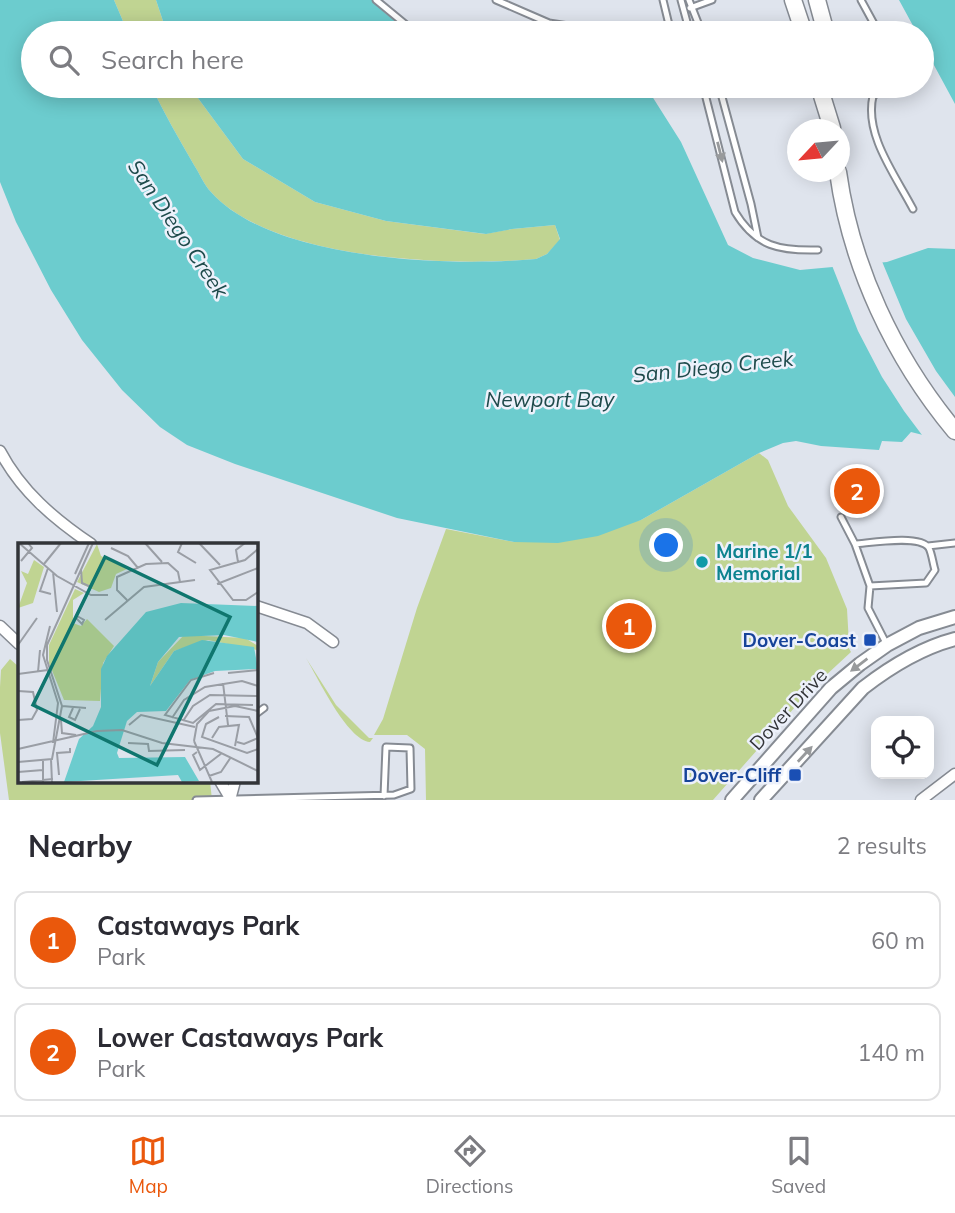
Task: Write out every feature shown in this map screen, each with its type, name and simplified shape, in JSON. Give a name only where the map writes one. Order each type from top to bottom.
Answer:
[{"type":"highway","points":[[793,0],[800,21]]},
{"type":"highway","points":[[817,0],[823,21]]},
{"type":"highway","points":[[823,98],[830,119]]},
{"type":"highway","points":[[832,98],[833,119]]},
{"type":"highway","points":[[841,182],[854,244],[885,324],[919,382],[955,431]]},
{"type":"street","points":[[0,451],[27,491],[58,522],[90,543]]},
{"type":"street","points":[[257,606],[307,623],[333,642]]},
{"type":"street","name":"Dover Drive","points":[[732,800],[831,688],[887,645],[919,628],[955,617]]},
{"type":"street","points":[[0,626],[18,643]]},
{"type":"street","points":[[761,800],[863,688],[914,655],[955,639]]},
{"type":"street","points":[[922,800],[955,774]]},
{"type":"street","points":[[221,782],[230,799]]},
{"type":"street","points":[[230,799],[236,782]]},
{"type":"lane","points":[[376,0],[401,21]]},
{"type":"lane","points":[[496,0],[544,21]]},
{"type":"lane","points":[[663,0],[668,21]]},
{"type":"lane","points":[[681,0],[687,21]]},
{"type":"lane","points":[[689,0],[697,21]]},
{"type":"lane","points":[[684,10],[712,0]]},
{"type":"lane","points":[[861,0],[872,21]]},
{"type":"lane","points":[[706,98],[735,212],[743,226],[758,238],[789,251],[818,250]]},
{"type":"lane","points":[[722,98],[758,238]]},
{"type":"lane","points":[[873,98],[875,134],[914,209]]},
{"type":"lane","points":[[841,517],[855,544],[870,586],[868,608],[887,645]]},
{"type":"lane","points":[[855,544],[904,540],[921,541],[928,546],[935,570],[926,583],[870,586]]},
{"type":"lane","points":[[928,546],[955,543]]},
{"type":"lane","points":[[257,713],[264,708]]},
{"type":"lane","points":[[196,800],[354,798],[384,796],[394,795],[411,789],[410,748],[386,747],[384,796]]},
{"type":"green space","points":[[114,0],[156,0],[163,21],[123,21]]},
{"type":"green space","points":[[157,98],[198,98],[243,159],[315,202],[386,221],[485,234],[555,225],[560,240],[547,254],[536,259],[500,261],[412,259],[364,254],[318,245],[275,232],[239,215],[204,183]]},
{"type":"green space","points":[[759,453],[768,460],[788,506],[826,558],[847,609],[847,645],[851,652],[810,690],[713,800],[426,800],[425,749],[407,735],[374,735],[383,719],[417,608],[446,529],[514,542],[641,520]]},
{"type":"green space","points":[[306,658],[336,705],[369,738],[373,738],[370,742],[361,739],[343,720]]},
{"type":"green space","points":[[10,659],[18,666],[18,782],[210,782],[212,800],[9,800],[0,733],[1,670]]},
{"type":"water","name":"Newport Bay","points":[[0,0],[114,0],[123,21],[21,21],[21,98],[157,98],[206,186],[239,215],[276,233],[318,246],[364,254],[458,262],[536,259],[547,254],[560,239],[555,225],[486,234],[386,221],[315,202],[243,159],[198,98],[653,98],[681,142],[728,245],[753,258],[800,270],[887,262],[928,248],[955,249],[955,443],[911,432],[902,442],[882,441],[879,450],[821,446],[796,441],[783,443],[759,453],[641,520],[598,536],[558,543],[514,542],[397,518],[235,464],[187,445],[160,427],[122,390],[82,340],[51,290],[16,222],[0,182]]},
{"type":"water","points":[[156,0],[372,0],[396,21],[163,21]]},
{"type":"water","points":[[899,0],[955,0],[955,104],[934,65],[934,21],[910,21]]},
{"type":"pier","points":[[881,259],[906,319],[936,371],[955,397],[955,446],[925,439],[904,411],[882,377],[858,331],[831,263]]},
{"type":"place","name":"Lower Castaways Park","points":[[857,491]]},
{"type":"place","name":"Marine 1/1 Memorial","points":[[702,562]]},
{"type":"place","name":"Castaways Park","points":[[629,626]]},
{"type":"place","name":"Dover-Coast","points":[[870,640]]},
{"type":"place","name":"Dover-Cliff","points":[[795,775]]},
{"type":"water label","name":"San Diego Creek","points":[[178,229]]},
{"type":"water label","name":"San Diego Creek","points":[[713,367]]}]
